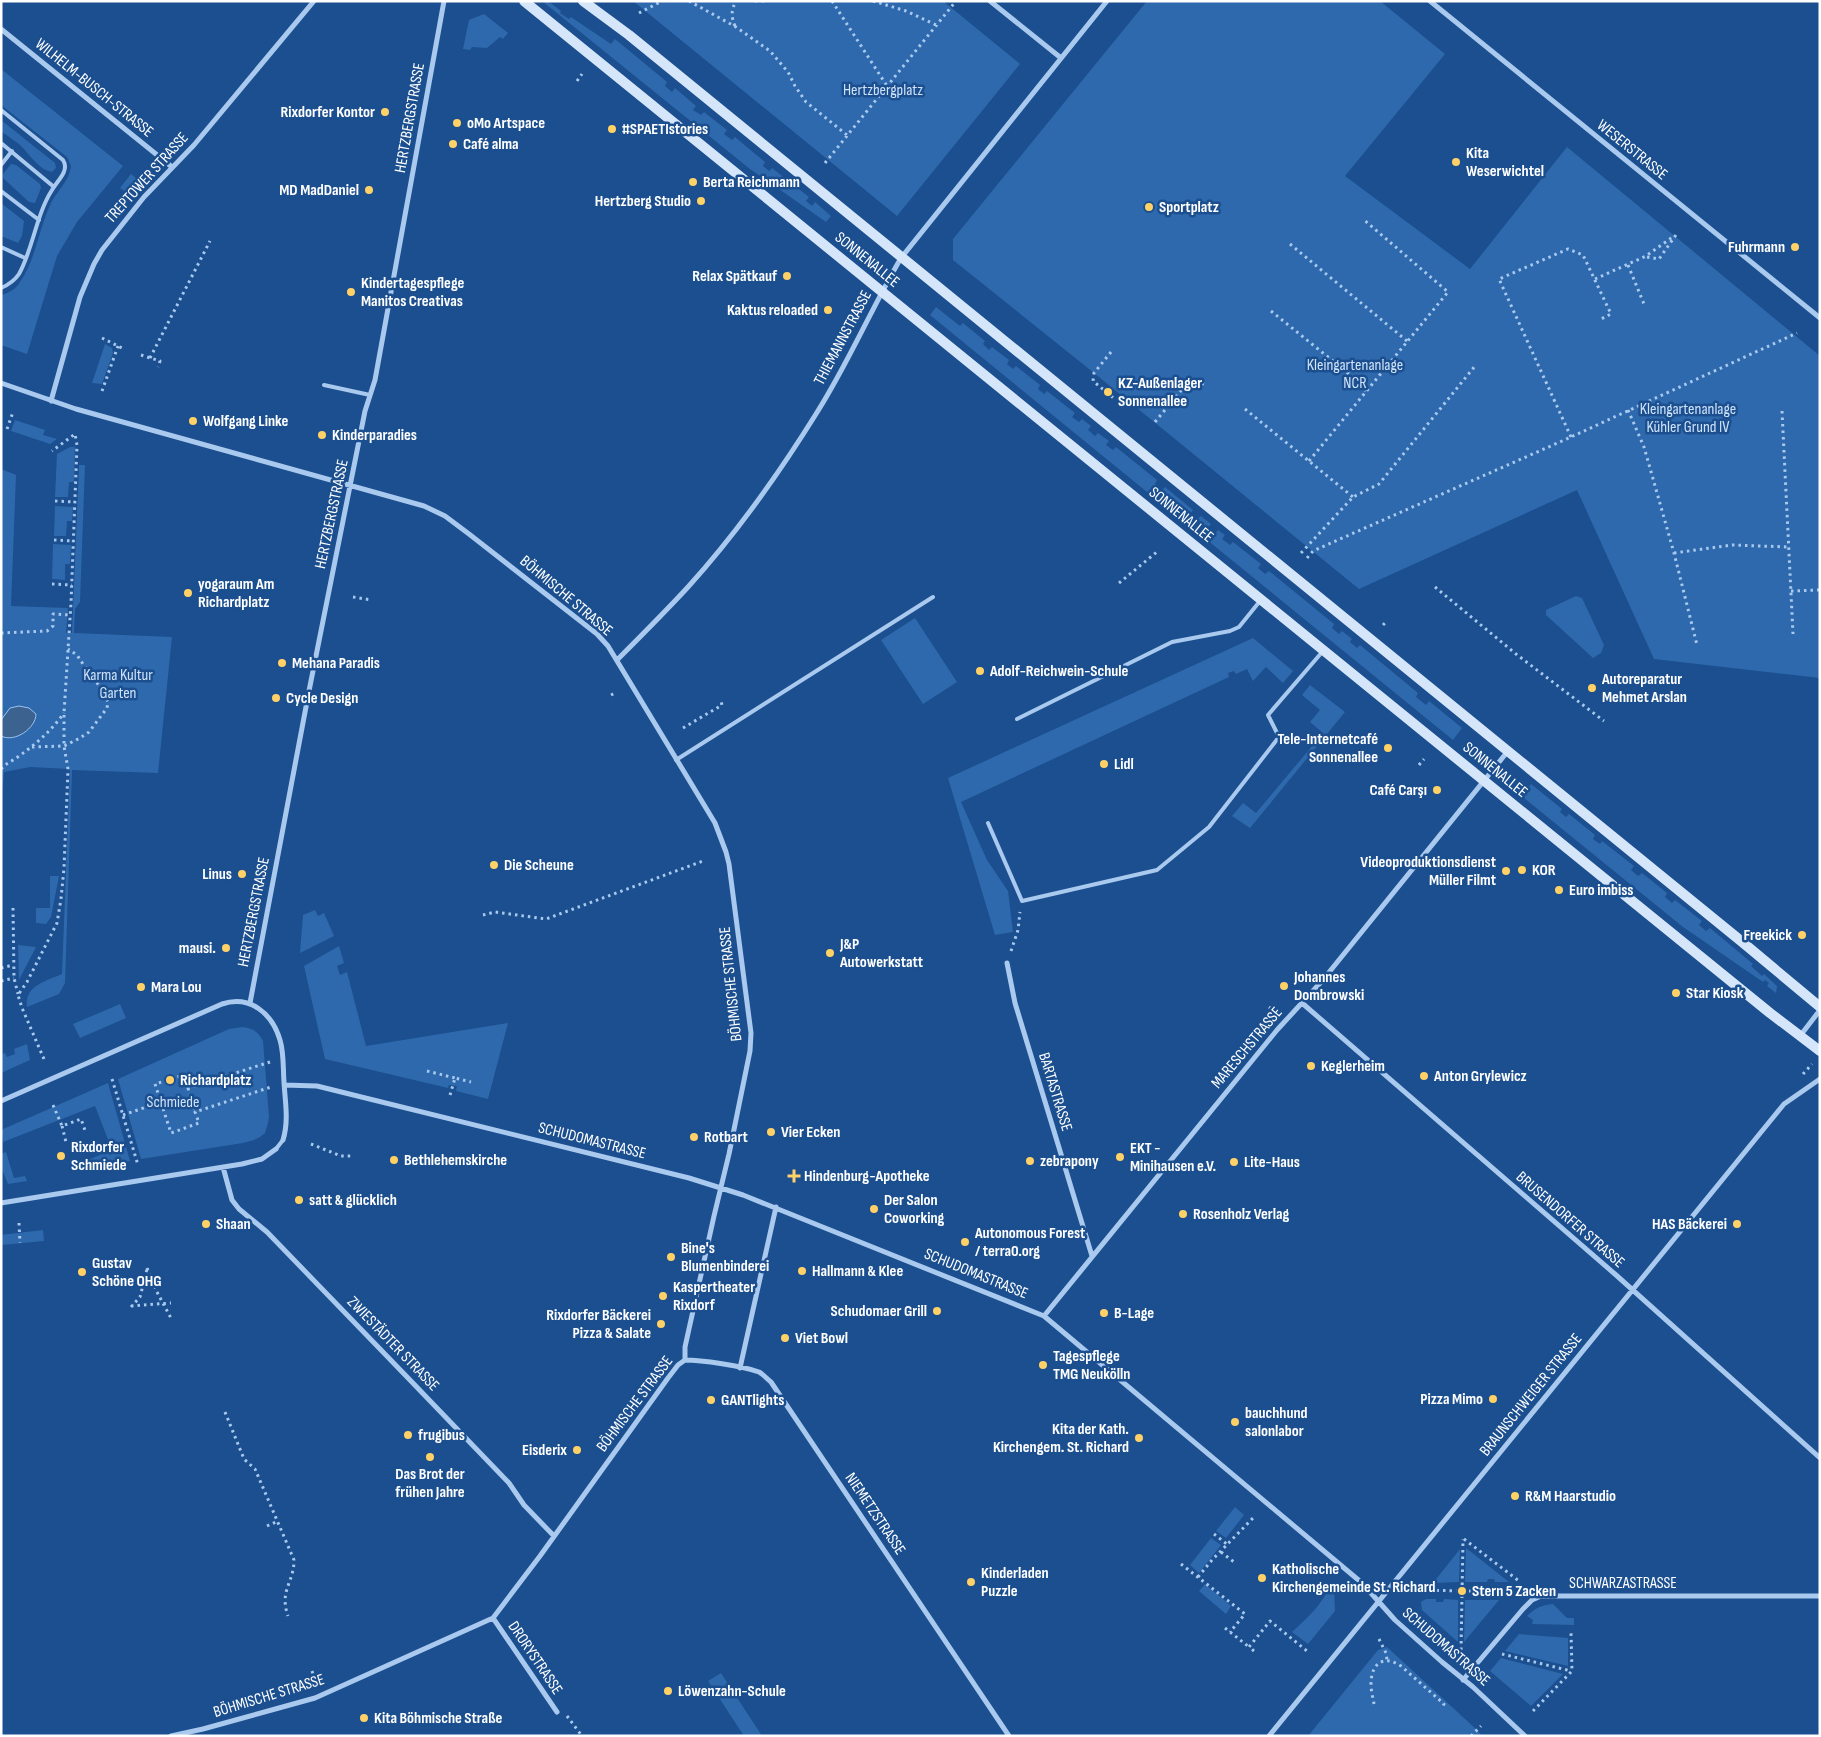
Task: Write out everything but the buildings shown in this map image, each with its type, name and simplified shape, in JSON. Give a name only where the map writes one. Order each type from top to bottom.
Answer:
[{"type":"main road","name":"SONNENALLEE","points":[[524,1],[1484,781],[1820,1051]]},
{"type":"main road","name":"SONNENALLEE","points":[[583,1],[629,35],[1508,751],[1820,1009]]},
{"type":"street","name":"TREPTOWER STRASSE","points":[[51,400],[80,297],[94,264],[113,234],[144,197],[194,145],[314,1]]},
{"type":"street","name":"HERTZBERGSTRASSE","points":[[250,1004],[309,691],[365,412],[378,361],[444,1]]},
{"type":"street","points":[[990,1],[1061,58]]},
{"type":"street","name":"THIEMANNSTRASSE","points":[[617,660],[687,588],[731,536],[773,481],[832,388],[901,258],[1107,1]]},
{"type":"street","name":"WESERSTRASSE","points":[[1430,1],[1820,318]]},
{"type":"street","name":"WILHELM-BUSCH-STRASSE","points":[[1,29],[172,167]]},
{"type":"street","name":"BÖHMISCHE STRASSE","points":[[1,383],[51,400],[351,487],[424,506],[445,516],[597,634],[617,660],[632,689],[715,824],[726,852],[750,1024],[750,1051],[730,1154],[720,1188],[685,1347],[685,1360],[678,1365],[668,1378],[493,1618],[315,1698],[172,1736]]},
{"type":"street","name":"MARESCHSTRASSE","points":[[1044,1316],[1508,751]]},
{"type":"street","name":"BARTASTRASSE","points":[[1007,963],[1016,1003],[1092,1256]]},
{"type":"street","points":[[1,1101],[222,1004],[236,1001],[260,1008],[270,1019],[280,1041],[287,1120],[283,1140]]},
{"type":"street","name":"BRUSENDORFER STRASSE","points":[[1302,1003],[1632,1290],[1820,1458]]},
{"type":"street","points":[[1800,1036],[1820,1009]]},
{"type":"street","name":"BRAUNSCHWEIGER STRASSE","points":[[1270,1736],[1784,1104],[1820,1079]]},
{"type":"street","name":"SCHUDOMASTRASSE","points":[[284,1085],[311,1085],[326,1088],[680,1176],[720,1188],[776,1207],[1044,1316],[1357,1579],[1395,1620],[1526,1736]]},
{"type":"street","points":[[1,1203],[223,1168],[262,1159],[276,1149]]},
{"type":"street","name":"ZWIESTÄDTER STRASSE","points":[[223,1168],[232,1200],[239,1209],[267,1232],[409,1379],[509,1483],[524,1505],[554,1536]]},
{"type":"street","points":[[740,1368],[776,1207]]},
{"type":"street","name":"NIEMETZSTRASSE","points":[[685,1360],[695,1360],[761,1373],[771,1382],[1009,1736]]},
{"type":"street","name":"SCHWARZASTRASSE","points":[[1463,1680],[1523,1608],[1532,1600],[1541,1596],[1820,1596]]},
{"type":"street","name":"DRORYSTRASSE","points":[[493,1618],[556,1712]]},
{"type":"lane","points":[[1,110],[65,163],[64,171],[54,187],[39,220],[19,273],[10,284],[1,288]]},
{"type":"lane","points":[[2,145],[54,187]]},
{"type":"lane","points":[[1,165],[12,152]]},
{"type":"lane","points":[[1,191],[39,220]]},
{"type":"lane","points":[[1,247],[25,258]]},
{"type":"lane","points":[[324,386],[370,395]]},
{"type":"lane","points":[[676,760],[933,597]]},
{"type":"lane","points":[[1017,719],[1172,642],[1230,632],[1239,627],[1261,600]]},
{"type":"lane","points":[[988,823],[1022,901],[1157,870],[1215,820],[1279,737],[1268,716],[1324,650]]},
{"type":"lane","points":[[276,1149],[283,1140]]},
{"type":"path","points":[[639,14],[662,1]]},
{"type":"path","points":[[689,1],[736,27],[770,51],[788,72],[806,102],[847,135]]},
{"type":"path","points":[[736,1],[731,17],[736,27]]},
{"type":"path","points":[[754,1],[768,1]]},
{"type":"path","points":[[832,1],[887,86]]},
{"type":"path","points":[[873,1],[906,11],[936,25]]},
{"type":"path","points":[[825,163],[956,1]]},
{"type":"path","points":[[577,81],[582,74]]},
{"type":"path","points":[[1309,461],[1448,292],[1363,219]]},
{"type":"path","points":[[1595,279],[1646,256],[1678,232]]},
{"type":"path","points":[[1646,256],[1659,259],[1674,236]]},
{"type":"path","points":[[150,358],[210,241]]},
{"type":"path","points":[[1290,244],[1407,341]]},
{"type":"path","points":[[1571,437],[1499,279],[1568,249],[1583,255],[1612,314],[1601,319]]},
{"type":"path","points":[[1628,264],[1644,304]]},
{"type":"path","points":[[1271,311],[1366,391]]},
{"type":"path","points":[[1307,558],[1313,551],[1571,437],[1797,333]]},
{"type":"path","points":[[102,338],[120,347],[102,391]]},
{"type":"path","points":[[1111,352],[1094,372],[1093,381],[1116,400]]},
{"type":"path","points":[[141,355],[160,360],[158,367]]},
{"type":"path","points":[[1301,553],[1353,497],[1379,484],[1475,366]]},
{"type":"path","points":[[1155,422],[1184,387],[1198,382],[1204,384]]},
{"type":"path","points":[[1245,409],[1353,497]]},
{"type":"path","points":[[1628,410],[1644,447],[1674,553],[1697,645]]},
{"type":"path","points":[[1782,411],[1792,634]]},
{"type":"path","points":[[7,429],[13,412]]},
{"type":"path","points":[[18,995],[27,982],[56,923],[64,868],[68,769],[64,746],[64,714],[74,541],[76,434],[52,451]]},
{"type":"path","points":[[55,501],[75,502]]},
{"type":"path","points":[[54,540],[74,541]]},
{"type":"path","points":[[1674,553],[1732,545],[1789,547]]},
{"type":"path","points":[[1119,583],[1158,551]]},
{"type":"path","points":[[52,584],[72,585]]},
{"type":"path","points":[[1435,587],[1516,654],[1604,721]]},
{"type":"path","points":[[1791,591],[1820,590]]},
{"type":"path","points":[[352,597],[372,600]]},
{"type":"path","points":[[1,633],[47,631],[52,626],[53,614],[70,615]]},
{"type":"path","points":[[32,747],[64,746],[80,738],[89,732],[107,708],[108,702],[103,690],[91,676],[84,663],[68,648]]},
{"type":"path","points":[[683,728],[722,705],[720,702]]},
{"type":"path","points":[[1,769],[32,747],[64,714]]},
{"type":"path","points":[[1419,765],[1424,759]]},
{"type":"path","points":[[483,915],[495,912],[546,919],[703,861]]},
{"type":"path","points":[[1007,963],[1018,930],[1022,901]]},
{"type":"path","points":[[12,908],[14,978],[22,1008],[44,1059]]},
{"type":"path","points":[[1,968],[13,965]]},
{"type":"path","points":[[1,981],[14,978]]},
{"type":"path","points":[[1269,1007],[1275,1012]]},
{"type":"path","points":[[188,1088],[270,1062]]},
{"type":"path","points":[[427,1071],[471,1082]]},
{"type":"path","points":[[184,1074],[192,1100],[199,1123],[171,1133],[155,1084],[184,1074]]},
{"type":"path","points":[[450,1095],[455,1078]]},
{"type":"path","points":[[112,1079],[138,1165]]},
{"type":"path","points":[[196,1112],[271,1087]]},
{"type":"path","points":[[180,1104],[192,1100]]},
{"type":"path","points":[[123,1114],[161,1102]]},
{"type":"path","points":[[53,1105],[62,1126],[66,1142]]},
{"type":"path","points":[[62,1126],[81,1119],[86,1133]]},
{"type":"path","points":[[311,1144],[341,1156],[352,1156]]},
{"type":"path","points":[[19,1223],[20,1243]]},
{"type":"path","points":[[171,1303],[165,1304],[131,1306],[140,1297],[147,1268],[157,1292],[165,1304],[172,1320]]},
{"type":"path","points":[[225,1412],[244,1459],[255,1470],[294,1560],[294,1566],[285,1591],[285,1606],[288,1616]]},
{"type":"path","points":[[1198,1577],[1254,1517]]},
{"type":"path","points":[[267,1526],[278,1521]]},
{"type":"path","points":[[1214,1534],[1228,1545]]},
{"type":"path","points":[[1461,1650],[1463,1539],[1519,1581]]},
{"type":"path","points":[[1221,1552],[1234,1562]]},
{"type":"path","points":[[1181,1564],[1244,1614],[1230,1632]]},
{"type":"path","points":[[1417,1590],[1511,1592]]},
{"type":"path","points":[[1249,1647],[1270,1622],[1307,1650]]},
{"type":"path","points":[[1225,1628],[1254,1651]]},
{"type":"path","points":[[1534,1711],[1572,1671],[1571,1632]]},
{"type":"path","points":[[1379,1639],[1386,1653],[1387,1660]]},
{"type":"path","points":[[1500,1654],[1572,1671]]},
{"type":"path","points":[[1374,1704],[1370,1687],[1371,1674],[1376,1666],[1387,1660],[1394,1661],[1401,1666],[1444,1704],[1441,1709]]},
{"type":"path","points":[[312,1671],[314,1677]]},
{"type":"path","points":[[556,1712],[570,1718],[582,1736]]},
{"type":"path","points":[[1471,1736],[1481,1726]]},
{"type":"green space","points":[[542,1],[548,1],[561,11],[560,13],[569,19],[571,17],[611,44],[615,39],[667,82],[665,86],[672,92],[675,88],[696,106],[693,110],[701,115],[704,112],[727,130],[724,134],[732,140],[735,137],[765,162],[763,166],[769,171],[772,168],[809,197],[806,201],[812,206],[815,202],[831,216],[826,222],[750,169]]},
{"type":"green space","name":"Hertzbergplatz","points":[[633,1],[943,1],[1020,64],[897,216]]},
{"type":"green space","points":[[1147,1],[1380,1],[1445,54],[1345,176],[1470,269],[1567,147],[1820,356],[1820,678],[1654,659],[1577,490],[1359,589],[953,260],[953,239]]},
{"type":"green space","points":[[484,14],[508,33],[503,39],[500,37],[487,48],[472,47],[470,50],[463,49],[469,20]]},
{"type":"green space","points":[[1,69],[123,166],[77,222],[57,256],[27,354],[1,345],[1,295],[14,289],[25,273],[51,203],[68,176],[71,166],[67,157],[1,105]]},
{"type":"green space","points":[[1,120],[55,163],[56,168],[52,172],[40,166],[22,146],[1,131]]},
{"type":"green space","points":[[11,164],[16,165],[40,184],[41,188],[35,203],[29,202],[3,178],[3,174]]},
{"type":"green space","points":[[131,174],[143,184],[132,196],[120,188]]},
{"type":"green space","points":[[1,203],[24,221],[22,236],[18,243],[1,236]]},
{"type":"green space","points":[[936,307],[960,326],[963,323],[985,341],[983,344],[989,350],[992,347],[1009,360],[1007,364],[1013,369],[1016,366],[1040,385],[1038,389],[1044,394],[1047,391],[1075,413],[1072,417],[1079,422],[1082,419],[1091,426],[1088,430],[1095,436],[1098,433],[1109,441],[1106,445],[1113,450],[1116,447],[1157,480],[1155,484],[1162,490],[1165,487],[1193,510],[1191,513],[1197,519],[1201,516],[1211,524],[1208,527],[1215,534],[1218,530],[1225,535],[1222,539],[1230,545],[1233,542],[1261,564],[1258,568],[1265,574],[1269,571],[1334,624],[1332,628],[1339,634],[1342,631],[1352,639],[1350,642],[1357,648],[1360,645],[1418,693],[1416,697],[1426,705],[1429,701],[1462,728],[1453,740],[1181,517],[1165,504],[1163,505],[930,315]]},
{"type":"green space","points":[[105,344],[112,348],[113,353],[102,384],[92,383]]},
{"type":"green space","points":[[15,420],[45,430],[43,435],[57,439],[50,444],[11,431]]},
{"type":"green space","points":[[70,447],[75,447],[74,482],[69,482],[68,497],[55,497],[57,454]]},
{"type":"green space","name":"Karma Kultur Garten","points":[[79,465],[85,465],[80,602],[75,609],[74,633],[172,637],[158,773],[72,770],[65,983],[59,994],[27,1007],[29,994],[37,985],[62,974],[70,769],[30,767],[4,772],[1,807],[1,469],[16,475],[11,606],[68,608],[66,633],[72,633]]},
{"type":"green space","points":[[55,506],[73,507],[72,521],[67,521],[66,536],[54,536]]},
{"type":"green space","points":[[53,544],[71,545],[70,564],[65,564],[65,580],[52,579]]},
{"type":"green space","points":[[1576,596],[1582,598],[1604,645],[1601,653],[1593,658],[1546,615],[1546,610]]},
{"type":"green space","points":[[915,618],[957,682],[923,704],[881,640]]},
{"type":"green space","points":[[1253,638],[1293,671],[1283,683],[1266,667],[1253,681],[1247,669],[1236,674],[1234,671],[1228,673],[1229,677],[961,802],[987,860],[1008,891],[1013,932],[995,935],[948,778]]},
{"type":"green space","points":[[1310,685],[1345,712],[1250,828],[1232,816],[1243,803],[1256,813],[1323,733],[1310,722],[1320,710],[1302,695]]},
{"type":"green space","points":[[1522,781],[1529,787],[1531,784],[1562,809],[1560,812],[1566,817],[1569,814],[1595,835],[1593,839],[1600,844],[1602,841],[1634,866],[1631,870],[1638,876],[1642,873],[1667,893],[1665,897],[1672,903],[1675,900],[1702,921],[1699,925],[1706,931],[1710,928],[1753,964],[1751,966],[1762,976],[1764,974],[1777,986],[1776,993],[1767,986],[1769,983],[1765,980],[1763,982],[1683,927],[1514,790]]},
{"type":"green space","points":[[50,876],[59,876],[51,917],[46,924],[36,923],[36,908],[50,908]]},
{"type":"green space","points":[[315,910],[318,916],[324,913],[334,936],[300,953],[303,915]]},
{"type":"green space","points":[[18,945],[36,947],[19,980]]},
{"type":"green space","points":[[339,946],[344,963],[337,966],[340,975],[347,972],[366,1046],[508,1023],[488,1099],[456,1091],[457,1086],[449,1085],[448,1088],[325,1059],[304,966]]},
{"type":"green space","points":[[120,1004],[126,1018],[80,1038],[73,1024]]},
{"type":"green space","name":"Schmiede","points":[[243,1027],[255,1031],[263,1041],[269,1117],[265,1133],[254,1140],[243,1143],[141,1159],[118,1079],[229,1029]]},
{"type":"green space","points":[[27,1044],[30,1060],[1,1073],[1,1054],[5,1053],[7,1057],[15,1054],[14,1049]]},
{"type":"green space","points":[[108,1083],[130,1161],[73,1171],[71,1164],[82,1160],[83,1162],[112,1150],[95,1106],[3,1142],[1,1130]]},
{"type":"green space","points":[[6,1152],[14,1178],[25,1176],[27,1181],[8,1184],[1,1167],[1,1154]]},
{"type":"green space","points":[[43,1230],[44,1241],[1,1245],[1,1235]]},
{"type":"green space","points":[[1235,1507],[1244,1515],[1226,1538],[1216,1531]]},
{"type":"green space","points":[[1211,1538],[1221,1545],[1199,1573],[1190,1565]]},
{"type":"green space","points":[[1466,1548],[1509,1582],[1495,1582],[1494,1579],[1488,1579],[1487,1582],[1465,1582]]},
{"type":"green space","points":[[1460,1549],[1459,1582],[1433,1583]]},
{"type":"green space","points":[[1205,1584],[1231,1606],[1226,1614],[1199,1591]]},
{"type":"green space","points":[[1330,1585],[1334,1588],[1335,1611],[1308,1644],[1292,1632],[1319,1604]]},
{"type":"green space","points":[[1426,1599],[1436,1599],[1436,1602],[1443,1602],[1444,1599],[1458,1600],[1458,1642],[1422,1610],[1421,1602]]},
{"type":"green space","points":[[1465,1600],[1499,1600],[1464,1642]]},
{"type":"green space","points":[[1553,1604],[1567,1618],[1574,1618],[1574,1625],[1532,1624],[1533,1620],[1527,1616],[1538,1607]]},
{"type":"green space","points":[[1519,1634],[1568,1638],[1568,1666],[1505,1651]]},
{"type":"green space","points":[[1387,1647],[1482,1736],[1308,1736],[1378,1650]]},
{"type":"green space","points":[[1501,1658],[1563,1674],[1531,1706],[1490,1671]]},
{"type":"green space","points":[[721,1673],[762,1736],[744,1736],[708,1681]]},
{"type":"shaded area","points":[[19,706],[29,708],[36,714],[29,729],[18,736],[7,738],[1,736],[1,720],[10,708]]},
{"type":"place","name":"Rixdorfer Kontor","points":[[385,112]]},
{"type":"place","name":"oMo Artspace","points":[[457,123]]},
{"type":"place","name":"#SPAETIstories","points":[[612,129]]},
{"type":"place","name":"Café alma","points":[[453,144]]},
{"type":"place","name":"Kita Weserwichtel","points":[[1456,162]]},
{"type":"place","name":"Berta Reichmann","points":[[693,182]]},
{"type":"place","name":"MD MadDaniel","points":[[369,190]]},
{"type":"place","name":"Hertzberg Studio","points":[[701,201]]},
{"type":"place","name":"Sportplatz","points":[[1149,207]]},
{"type":"place","name":"Fuhrmann","points":[[1795,247]]},
{"type":"place","name":"Relax Spätkauf","points":[[787,276]]},
{"type":"place","name":"Kindertagespflege Manitos Creativas","points":[[351,292]]},
{"type":"place","name":"Kaktus reloaded","points":[[828,310]]},
{"type":"place","name":"KZ-Außenlager Sonnenallee","points":[[1108,392]]},
{"type":"place","name":"Wolfgang Linke","points":[[193,421]]},
{"type":"place","name":"Kinderparadies","points":[[322,435]]},
{"type":"place","name":"yogaraum Am Richardplatz","points":[[188,593]]},
{"type":"place","name":"Mehana Paradis","points":[[282,663]]},
{"type":"place","name":"Adolf-Reichwein-Schule","points":[[980,671]]},
{"type":"place","name":"Autoreparatur Mehmet Arslan","points":[[1592,688]]},
{"type":"place","name":"Cycle Design","points":[[276,698]]},
{"type":"place","name":"Tele-Internetcafé Sonnenallee","points":[[1388,748]]},
{"type":"place","name":"Lidl","points":[[1104,764]]},
{"type":"place","name":"Café Carşı","points":[[1437,790]]},
{"type":"place","name":"Die Scheune","points":[[494,865]]},
{"type":"place","name":"KOR","points":[[1522,870]]},
{"type":"place","name":"Videoproduktionsdienst Müller Filmt","points":[[1506,871]]},
{"type":"place","name":"Linus","points":[[242,874]]},
{"type":"place","name":"Euro imbiss","points":[[1559,890]]},
{"type":"place","name":"Freekick","points":[[1802,935]]},
{"type":"place","name":"mausi.","points":[[226,948]]},
{"type":"place","name":"J&P Autowerkstatt","points":[[830,953]]},
{"type":"place","name":"Johannes Dombrowski","points":[[1284,986]]},
{"type":"place","name":"Mara Lou","points":[[141,987]]},
{"type":"place","name":"Star Kiosk","points":[[1676,993]]},
{"type":"place","name":"Keglerheim","points":[[1311,1066]]},
{"type":"place","name":"Anton Grylewicz","points":[[1424,1076]]},
{"type":"place","name":"Richardplatz","points":[[170,1080]]},
{"type":"place","name":"Vier Ecken","points":[[771,1132]]},
{"type":"place","name":"Rotbart","points":[[694,1137]]},
{"type":"place","name":"Rixdorfer Schmiede","points":[[61,1156]]},
{"type":"place","name":"EKT - Minihausen e.V.","points":[[1120,1157]]},
{"type":"place","name":"Bethlehemskirche","points":[[394,1160]]},
{"type":"place","name":"zebrapony","points":[[1030,1161]]},
{"type":"place","name":"Lite-Haus","points":[[1234,1162]]},
{"type":"place","name":"Hindenburg-Apotheke","points":[[794,1176]]},
{"type":"place","name":"satt & glücklich","points":[[299,1200]]},
{"type":"place","name":"Der Salon Coworking","points":[[874,1209]]},
{"type":"place","name":"Rosenholz Verlag","points":[[1183,1214]]},
{"type":"place","name":"Shaan","points":[[206,1224]]},
{"type":"place","name":"HAS Bäckerei","points":[[1737,1224]]},
{"type":"place","name":"Autonomous Forest / terra0.org","points":[[965,1242]]},
{"type":"place","name":"Bine's Blumenbinderei","points":[[671,1257]]},
{"type":"place","name":"Hallmann & Klee","points":[[802,1271]]},
{"type":"place","name":"Gustav Schöne OHG","points":[[82,1272]]},
{"type":"place","name":"Kaspertheater Rixdorf","points":[[663,1296]]},
{"type":"place","name":"Schudomaer Grill","points":[[937,1311]]},
{"type":"place","name":"B-Lage","points":[[1104,1313]]},
{"type":"place","name":"Rixdorfer Bäckerei Pizza & Salate","points":[[661,1324]]},
{"type":"place","name":"Viet Bowl","points":[[785,1338]]},
{"type":"place","name":"Tagespflege TMG Neukölln","points":[[1043,1365]]},
{"type":"place","name":"Pizza Mimo","points":[[1493,1399]]},
{"type":"place","name":"GANTlights","points":[[711,1400]]},
{"type":"place","name":"bauchhund salonlabor","points":[[1235,1422]]},
{"type":"place","name":"frugibus","points":[[408,1435]]},
{"type":"place","name":"Kita der Kath. Kirchengem. St. Richard","points":[[1139,1438]]},
{"type":"place","name":"Eisderix","points":[[577,1450]]},
{"type":"place","name":"Das Brot der frühen Jahre","points":[[430,1457]]},
{"type":"place","name":"R&M Haarstudio","points":[[1515,1496]]},
{"type":"place","name":"Katholische Kirchengemeinde St. Richard","points":[[1262,1578]]},
{"type":"place","name":"Kinderladen Puzzle","points":[[971,1582]]},
{"type":"place","name":"Stern 5 Zacken","points":[[1462,1591]]},
{"type":"place","name":"Löwenzahn-Schule","points":[[668,1691]]},
{"type":"place","name":"Kita Böhmische Straße","points":[[364,1718]]},
{"type":"park label","name":"Kleingartenanlage NCR","points":[[1355,374]]},
{"type":"park label","name":"Kleingartenanlage Kühler Grund IV","points":[[1688,418]]}]
